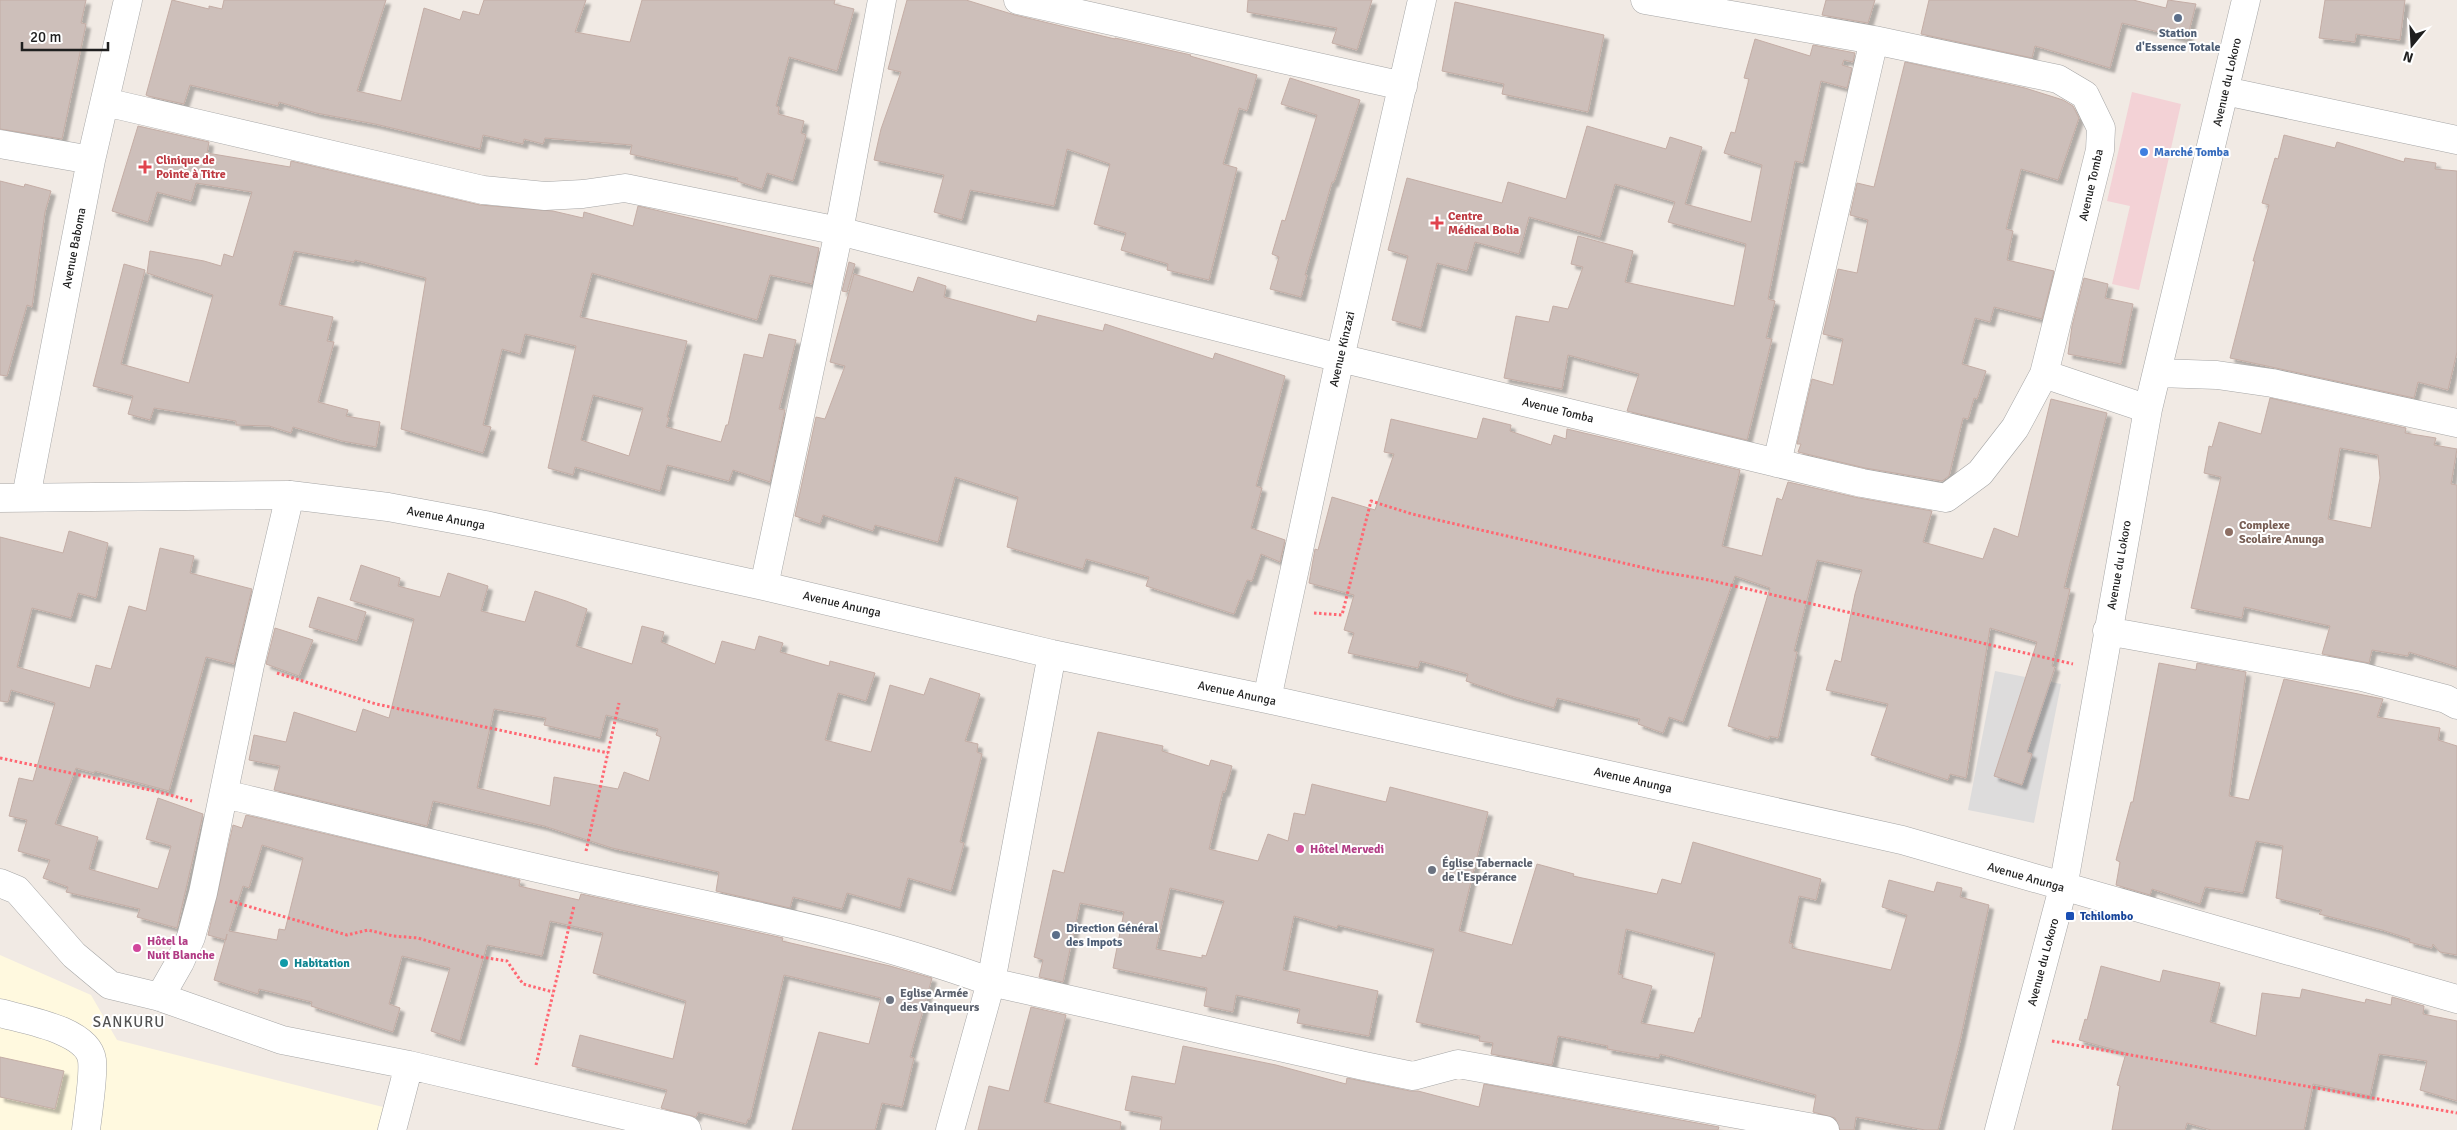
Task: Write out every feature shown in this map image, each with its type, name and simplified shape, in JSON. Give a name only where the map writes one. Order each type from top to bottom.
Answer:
[{"type":"street","name":"Avenue Baboma","points":[[13,497],[128,0]]},
{"type":"street","points":[[764,586],[840,231],[881,0]]},
{"type":"street","points":[[1018,0],[1403,86]]},
{"type":"street","name":"Avenue Kinzazi","points":[[1267,699],[1340,358],[1422,0]]},
{"type":"street","name":"Avenue Tomba","points":[[104,102],[483,190],[545,196],[583,194],[625,188],[840,231],[1340,358],[1862,483],[1946,498],[1980,473],[2015,428],[2044,374],[2100,150],[2101,128],[2085,95],[2058,79],[1874,40],[1644,0]]},
{"type":"street","name":"Avenue du Lokoro","points":[[1999,1130],[2063,888],[2107,631],[2148,409],[2246,0]]},
{"type":"street","points":[[1777,463],[1874,40]]},
{"type":"street","points":[[2225,91],[2457,140]]},
{"type":"street","points":[[0,144],[91,160]]},
{"type":"street","points":[[2158,373],[2217,375],[2272,383],[2457,423]]},
{"type":"street","points":[[2044,374],[2148,409]]},
{"type":"street","points":[[160,997],[180,962],[191,937],[203,893],[250,665],[290,495]]},
{"type":"street","name":"Avenue Anunga","points":[[13,497],[290,495],[388,507],[485,525],[764,586],[1052,654],[1267,699],[1902,840],[2063,888],[2457,999]]},
{"type":"street","points":[[2107,631],[2362,677],[2446,699],[2457,705]]},
{"type":"street","points":[[950,1130],[991,982],[1052,654]]},
{"type":"street","points":[[223,802],[789,923],[954,968],[991,982],[1413,1076],[1458,1064],[1825,1130]]},
{"type":"street","points":[[0,883],[17,890],[74,955],[110,984],[160,997],[282,1040],[409,1065],[687,1130]]},
{"type":"street","points":[[0,1013],[70,1034],[83,1042],[92,1059],[86,1130]]},
{"type":"street","points":[[392,1130],[409,1065]]},
{"type":"path","points":[[1287,611],[1342,615],[1371,501],[1412,514],[1662,572],[1704,579],[2101,670]]},
{"type":"path","points":[[250,665],[376,704],[608,753]]},
{"type":"path","points":[[0,758],[155,791],[223,802]]},
{"type":"path","points":[[203,893],[348,935],[368,930],[393,936],[418,938],[465,953],[508,962],[523,984],[553,992]]},
{"type":"path","points":[[2024,1036],[2457,1113]]},
{"type":"shaded area","name":"Marché Tomba","points":[[2132,92],[2181,104],[2139,290],[2112,284],[2130,206],[2107,201]]},
{"type":"shaded area","points":[[1995,671],[2061,684],[2034,823],[1968,810]]},
{"type":"shaded area","points":[[0,955],[91,995],[117,1040],[383,1107],[377,1130],[0,1130]]},
{"type":"building","points":[[0,0],[86,0],[81,23],[86,24],[62,139],[0,129]]},
{"type":"building","points":[[172,0],[209,9],[209,6],[222,9],[224,0],[386,0],[357,91],[401,101],[424,8],[460,20],[463,11],[479,15],[484,0],[586,0],[575,32],[630,42],[642,0],[835,0],[834,4],[854,9],[837,71],[789,57],[776,106],[779,107],[778,114],[804,121],[801,133],[806,135],[793,181],[767,173],[762,189],[737,181],[738,178],[630,154],[632,145],[545,138],[543,144],[524,139],[523,144],[483,135],[480,149],[375,124],[316,113],[279,102],[278,106],[190,85],[184,104],[148,96],[146,95]]},
{"type":"building","points":[[907,0],[966,0],[1015,15],[1191,55],[1257,75],[1247,111],[1239,108],[1223,164],[1237,168],[1209,280],[1167,270],[1168,264],[1121,250],[1126,233],[1094,224],[1110,164],[1067,149],[1054,206],[970,190],[962,220],[934,212],[944,175],[874,160],[881,129],[901,72],[888,69]]},
{"type":"building","points":[[1248,0],[1372,0],[1357,50],[1332,43],[1337,28],[1247,12]]},
{"type":"building","points":[[1826,0],[1875,0],[1868,23],[1822,15]]},
{"type":"building","points":[[1929,0],[2133,0],[2166,8],[2168,0],[2196,4],[2187,39],[2122,23],[2110,68],[2035,46],[2032,58],[1921,34]]},
{"type":"building","points":[[2325,0],[2405,0],[2400,40],[2356,34],[2355,42],[2319,38]]},
{"type":"building","points":[[1455,2],[1604,35],[1588,112],[1502,94],[1504,84],[1442,71]]},
{"type":"building","points":[[1755,39],[1810,56],[1813,45],[1855,53],[1853,62],[1844,60],[1842,65],[1852,68],[1847,88],[1821,81],[1803,163],[1795,161],[1768,299],[1775,301],[1766,338],[1772,339],[1747,440],[1627,411],[1639,374],[1568,355],[1562,389],[1504,378],[1516,316],[1549,322],[1553,306],[1568,309],[1583,267],[1571,264],[1578,236],[1633,251],[1625,282],[1734,306],[1746,244],[1668,222],[1675,202],[1615,184],[1600,237],[1529,217],[1519,254],[1475,242],[1467,271],[1437,263],[1421,328],[1392,320],[1408,256],[1388,250],[1407,178],[1502,203],[1508,182],[1566,199],[1587,126],[1666,149],[1670,137],[1702,147],[1685,204],[1751,222],[1762,165],[1724,153],[1731,132],[1735,133],[1749,79],[1744,78]]},
{"type":"building","points":[[1905,62],[2025,88],[2063,100],[2073,106],[2079,118],[2058,180],[2021,169],[2006,229],[2013,231],[2007,260],[2054,271],[2042,319],[1994,307],[1990,322],[1975,318],[1962,364],[1986,371],[1977,399],[1974,398],[1968,419],[1963,418],[1949,476],[1942,481],[1865,468],[1798,452],[1801,444],[1797,444],[1812,379],[1833,385],[1843,339],[1823,334],[1838,269],[1857,273],[1868,220],[1850,215],[1857,183],[1874,187]]},
{"type":"building","points":[[1290,78],[1360,100],[1334,182],[1332,182],[1305,275],[1307,275],[1301,297],[1270,289],[1279,257],[1272,254],[1282,220],[1285,221],[1317,115],[1281,104]]},
{"type":"building","points":[[138,126],[209,142],[207,153],[290,167],[291,161],[480,205],[553,211],[583,218],[584,212],[633,226],[638,206],[819,248],[812,284],[770,275],[757,320],[592,273],[580,317],[687,341],[666,427],[721,442],[726,425],[728,425],[744,354],[763,358],[769,334],[796,340],[779,409],[785,410],[770,482],[733,470],[729,481],[667,465],[660,491],[575,467],[573,475],[548,468],[576,346],[525,334],[520,354],[502,349],[483,425],[491,427],[483,453],[401,429],[426,278],[355,260],[354,262],[294,251],[279,305],[333,317],[327,341],[334,342],[318,402],[348,410],[346,416],[380,422],[376,447],[342,441],[293,427],[291,433],[269,426],[236,425],[236,421],[154,408],[150,420],[128,414],[133,396],[93,386],[124,264],[145,270],[121,364],[189,383],[213,295],[147,273],[150,251],[221,266],[224,254],[233,257],[252,192],[196,183],[191,201],[157,192],[148,222],[112,211]],"holes":[[[593,395],[643,408],[629,456],[581,440]]]},
{"type":"building","points":[[2284,135],[2335,148],[2337,142],[2404,162],[2405,158],[2436,163],[2435,169],[2457,171],[2457,352],[2448,390],[2418,382],[2414,398],[2230,358],[2255,261],[2253,261],[2269,205],[2262,203],[2275,158],[2278,159]]},
{"type":"building","points":[[0,181],[24,187],[25,184],[51,191],[45,212],[32,307],[27,305],[7,376],[0,375]]},
{"type":"building","points":[[849,262],[855,264],[847,292],[842,291]]},
{"type":"building","points":[[854,274],[913,292],[918,277],[946,286],[944,297],[1036,322],[1038,315],[1103,331],[1105,324],[1213,359],[1215,353],[1285,376],[1256,486],[1262,488],[1251,528],[1285,540],[1280,562],[1261,554],[1252,581],[1247,580],[1234,614],[1146,586],[1149,577],[1086,559],[1083,569],[1007,547],[1018,497],[955,477],[938,542],[875,525],[873,531],[823,515],[820,524],[795,516],[816,417],[825,419],[845,366],[830,362]]},
{"type":"building","points":[[2084,278],[2108,284],[2105,298],[2133,304],[2121,364],[2068,354],[2072,326]]},
{"type":"building","points":[[2270,398],[2406,428],[2405,433],[2436,438],[2434,445],[2457,449],[2451,484],[2457,485],[2457,667],[2409,652],[2408,656],[2372,650],[2369,663],[2322,654],[2330,626],[2244,607],[2242,618],[2191,608],[2221,477],[2204,473],[2209,446],[2212,447],[2219,422],[2261,434]],"holes":[[[2340,448],[2378,455],[2380,478],[2371,528],[2328,519]]]},
{"type":"building","points":[[2051,399],[2107,413],[2064,588],[2070,589],[2052,666],[2055,667],[2027,752],[2032,754],[2022,785],[1994,776],[2037,642],[1990,628],[1966,778],[1950,774],[1948,780],[1871,755],[1888,704],[1826,690],[1835,660],[1841,662],[1862,570],[1817,560],[1794,651],[1797,652],[1778,738],[1769,736],[1769,739],[1728,726],[1770,588],[1735,576],[1683,722],[1669,717],[1663,733],[1638,724],[1640,719],[1557,698],[1554,708],[1511,696],[1466,681],[1468,674],[1420,661],[1418,668],[1348,653],[1354,633],[1344,630],[1354,595],[1309,583],[1315,549],[1318,550],[1332,497],[1375,510],[1394,454],[1384,452],[1391,419],[1477,439],[1483,418],[1511,425],[1510,431],[1551,445],[1554,435],[1566,439],[1567,429],[1740,470],[1722,546],[1762,556],[1777,498],[1782,500],[1788,482],[1859,498],[1932,511],[1923,542],[1983,559],[1994,528],[2018,537]]},
{"type":"building","points":[[69,531],[108,543],[96,598],[78,593],[71,618],[32,608],[17,667],[90,688],[96,665],[111,669],[129,606],[146,611],[160,548],[194,556],[190,573],[252,589],[234,664],[206,657],[169,791],[95,771],[94,773],[76,768],[55,824],[98,837],[89,869],[158,889],[171,846],[146,839],[158,798],[203,814],[177,928],[137,917],[140,909],[66,892],[68,887],[43,878],[50,860],[18,851],[27,820],[9,816],[19,778],[33,781],[55,703],[11,690],[8,702],[0,701],[0,537],[63,553]]},
{"type":"building","points":[[361,565],[400,578],[398,586],[440,597],[448,573],[488,586],[481,611],[525,622],[535,591],[587,609],[576,646],[632,664],[642,626],[664,632],[661,642],[715,664],[722,641],[755,650],[759,636],[783,643],[780,652],[829,666],[830,661],[875,673],[866,701],[838,693],[825,740],[871,752],[890,685],[924,695],[930,678],[980,694],[965,741],[978,744],[977,752],[982,754],[960,842],[964,843],[951,891],[908,878],[900,908],[847,893],[842,909],[793,897],[790,908],[716,891],[719,872],[612,848],[544,826],[433,801],[427,826],[274,790],[280,766],[249,760],[254,735],[286,742],[294,712],[356,732],[363,709],[389,718],[414,619],[350,600]],"holes":[[[494,709],[546,718],[544,725],[600,738],[606,715],[658,729],[656,735],[661,737],[649,781],[624,772],[618,789],[554,777],[550,806],[477,788]]]},
{"type":"building","points":[[318,597],[366,612],[357,641],[309,627]]},
{"type":"building","points":[[275,628],[313,640],[299,676],[266,664]]},
{"type":"building","points":[[2159,663],[2196,670],[2197,663],[2246,672],[2229,796],[2249,800],[2284,679],[2383,699],[2377,717],[2440,728],[2438,740],[2457,746],[2457,955],[2440,952],[2433,944],[2432,948],[2409,942],[2410,939],[2319,914],[2322,910],[2276,898],[2283,846],[2256,841],[2243,893],[2205,887],[2200,904],[2152,889],[2150,895],[2116,885],[2120,862],[2116,860],[2131,802],[2133,802]]},
{"type":"building","points":[[1098,732],[1163,746],[1162,751],[1209,766],[1211,760],[1232,766],[1225,792],[1223,791],[1209,849],[1258,861],[1268,834],[1288,841],[1294,813],[1305,815],[1312,784],[1386,802],[1390,787],[1488,812],[1459,931],[1512,945],[1537,864],[1574,874],[1573,876],[1657,894],[1662,879],[1681,884],[1693,842],[1821,879],[1816,900],[1799,896],[1789,943],[1793,944],[1792,948],[1891,970],[1907,915],[1882,907],[1889,880],[1934,892],[1937,882],[1962,888],[1960,897],[1989,905],[1960,1041],[1938,1130],[1925,1130],[1856,1117],[1854,1130],[1840,1130],[1835,1118],[1813,1112],[1816,1095],[1660,1054],[1659,1058],[1607,1049],[1608,1046],[1558,1036],[1552,1065],[1491,1054],[1493,1043],[1479,1041],[1480,1036],[1416,1022],[1434,949],[1338,925],[1337,928],[1294,916],[1283,970],[1378,991],[1369,1036],[1297,1023],[1300,1009],[1236,995],[1233,1012],[1204,1006],[1207,988],[1113,968],[1124,912],[1080,903],[1063,982],[1039,977],[1043,960],[1034,957],[1053,870],[1064,873]],"holes":[[[1170,888],[1224,901],[1206,956],[1202,955],[1202,958],[1156,949]],[[1626,929],[1715,953],[1701,1018],[1699,1018],[1694,1033],[1641,1023],[1652,986],[1622,978],[1623,975],[1618,974]]]},
{"type":"building","points":[[246,815],[520,880],[519,886],[579,900],[581,894],[783,938],[782,941],[890,966],[932,978],[910,1057],[914,1058],[902,1107],[882,1103],[875,1130],[792,1130],[819,1032],[869,1044],[881,998],[784,975],[750,1119],[748,1119],[746,1124],[698,1112],[696,1117],[661,1108],[667,1090],[572,1066],[580,1035],[673,1059],[686,1001],[593,973],[603,933],[550,921],[542,956],[487,945],[460,1041],[431,1031],[450,968],[402,956],[389,1004],[400,1008],[393,1032],[311,1006],[312,1002],[259,989],[258,994],[214,980],[225,940],[208,935],[233,825],[242,828]],"holes":[[[262,845],[303,858],[285,930],[279,929],[277,940],[229,931],[243,886],[249,888]]]},
{"type":"building","points":[[2101,966],[2160,982],[2163,970],[2220,983],[2210,1022],[2256,1036],[2262,993],[2300,998],[2302,989],[2365,1003],[2366,999],[2391,1005],[2392,997],[2424,1006],[2423,1014],[2457,1021],[2457,1101],[2420,1090],[2427,1061],[2379,1054],[2370,1096],[2313,1084],[2304,1130],[2211,1130],[2187,1123],[2185,1130],[2112,1130],[2120,1086],[2117,1085],[2126,1053],[2079,1040],[2085,1019],[2087,1020]]},
{"type":"building","points":[[1031,1007],[1066,1015],[1044,1102],[1121,1122],[1120,1130],[978,1130],[989,1086],[1009,1091]]},
{"type":"building","points":[[1183,1046],[1276,1065],[1346,1084],[1347,1078],[1418,1091],[1479,1107],[1484,1084],[1719,1127],[1718,1130],[1160,1130],[1162,1117],[1125,1110],[1132,1076],[1175,1084]]},
{"type":"building","points":[[0,1057],[64,1071],[55,1109],[0,1097]]},
{"type":"place","name":"Station d'Essence Totale","points":[[2178,18]]},
{"type":"place","name":"Marché Tomba","points":[[2144,152]]},
{"type":"place","name":"Clinique de Pointe à Titre","points":[[145,167]]},
{"type":"place","name":"Centre Médical Bolia","points":[[1437,223]]},
{"type":"place","name":"Complexe Scolaire Anunga","points":[[2229,532]]},
{"type":"place","name":"Hôtel Mervedi","points":[[1300,849]]},
{"type":"place","name":"Église Tabernacle de l'Espérance","points":[[1432,870]]},
{"type":"place","name":"Tchilombo","points":[[2070,916]]},
{"type":"place","name":"Direction Général des Impots","points":[[1056,935]]},
{"type":"place","name":"Hôtel la Nuit Blanche","points":[[137,948]]},
{"type":"place","name":"Habitation","points":[[284,963]]},
{"type":"place","name":"Eglise Armée des Vainqueurs","points":[[890,1000]]},
{"type":"district","name":"SANKURU","points":[[129,1022]]}]
